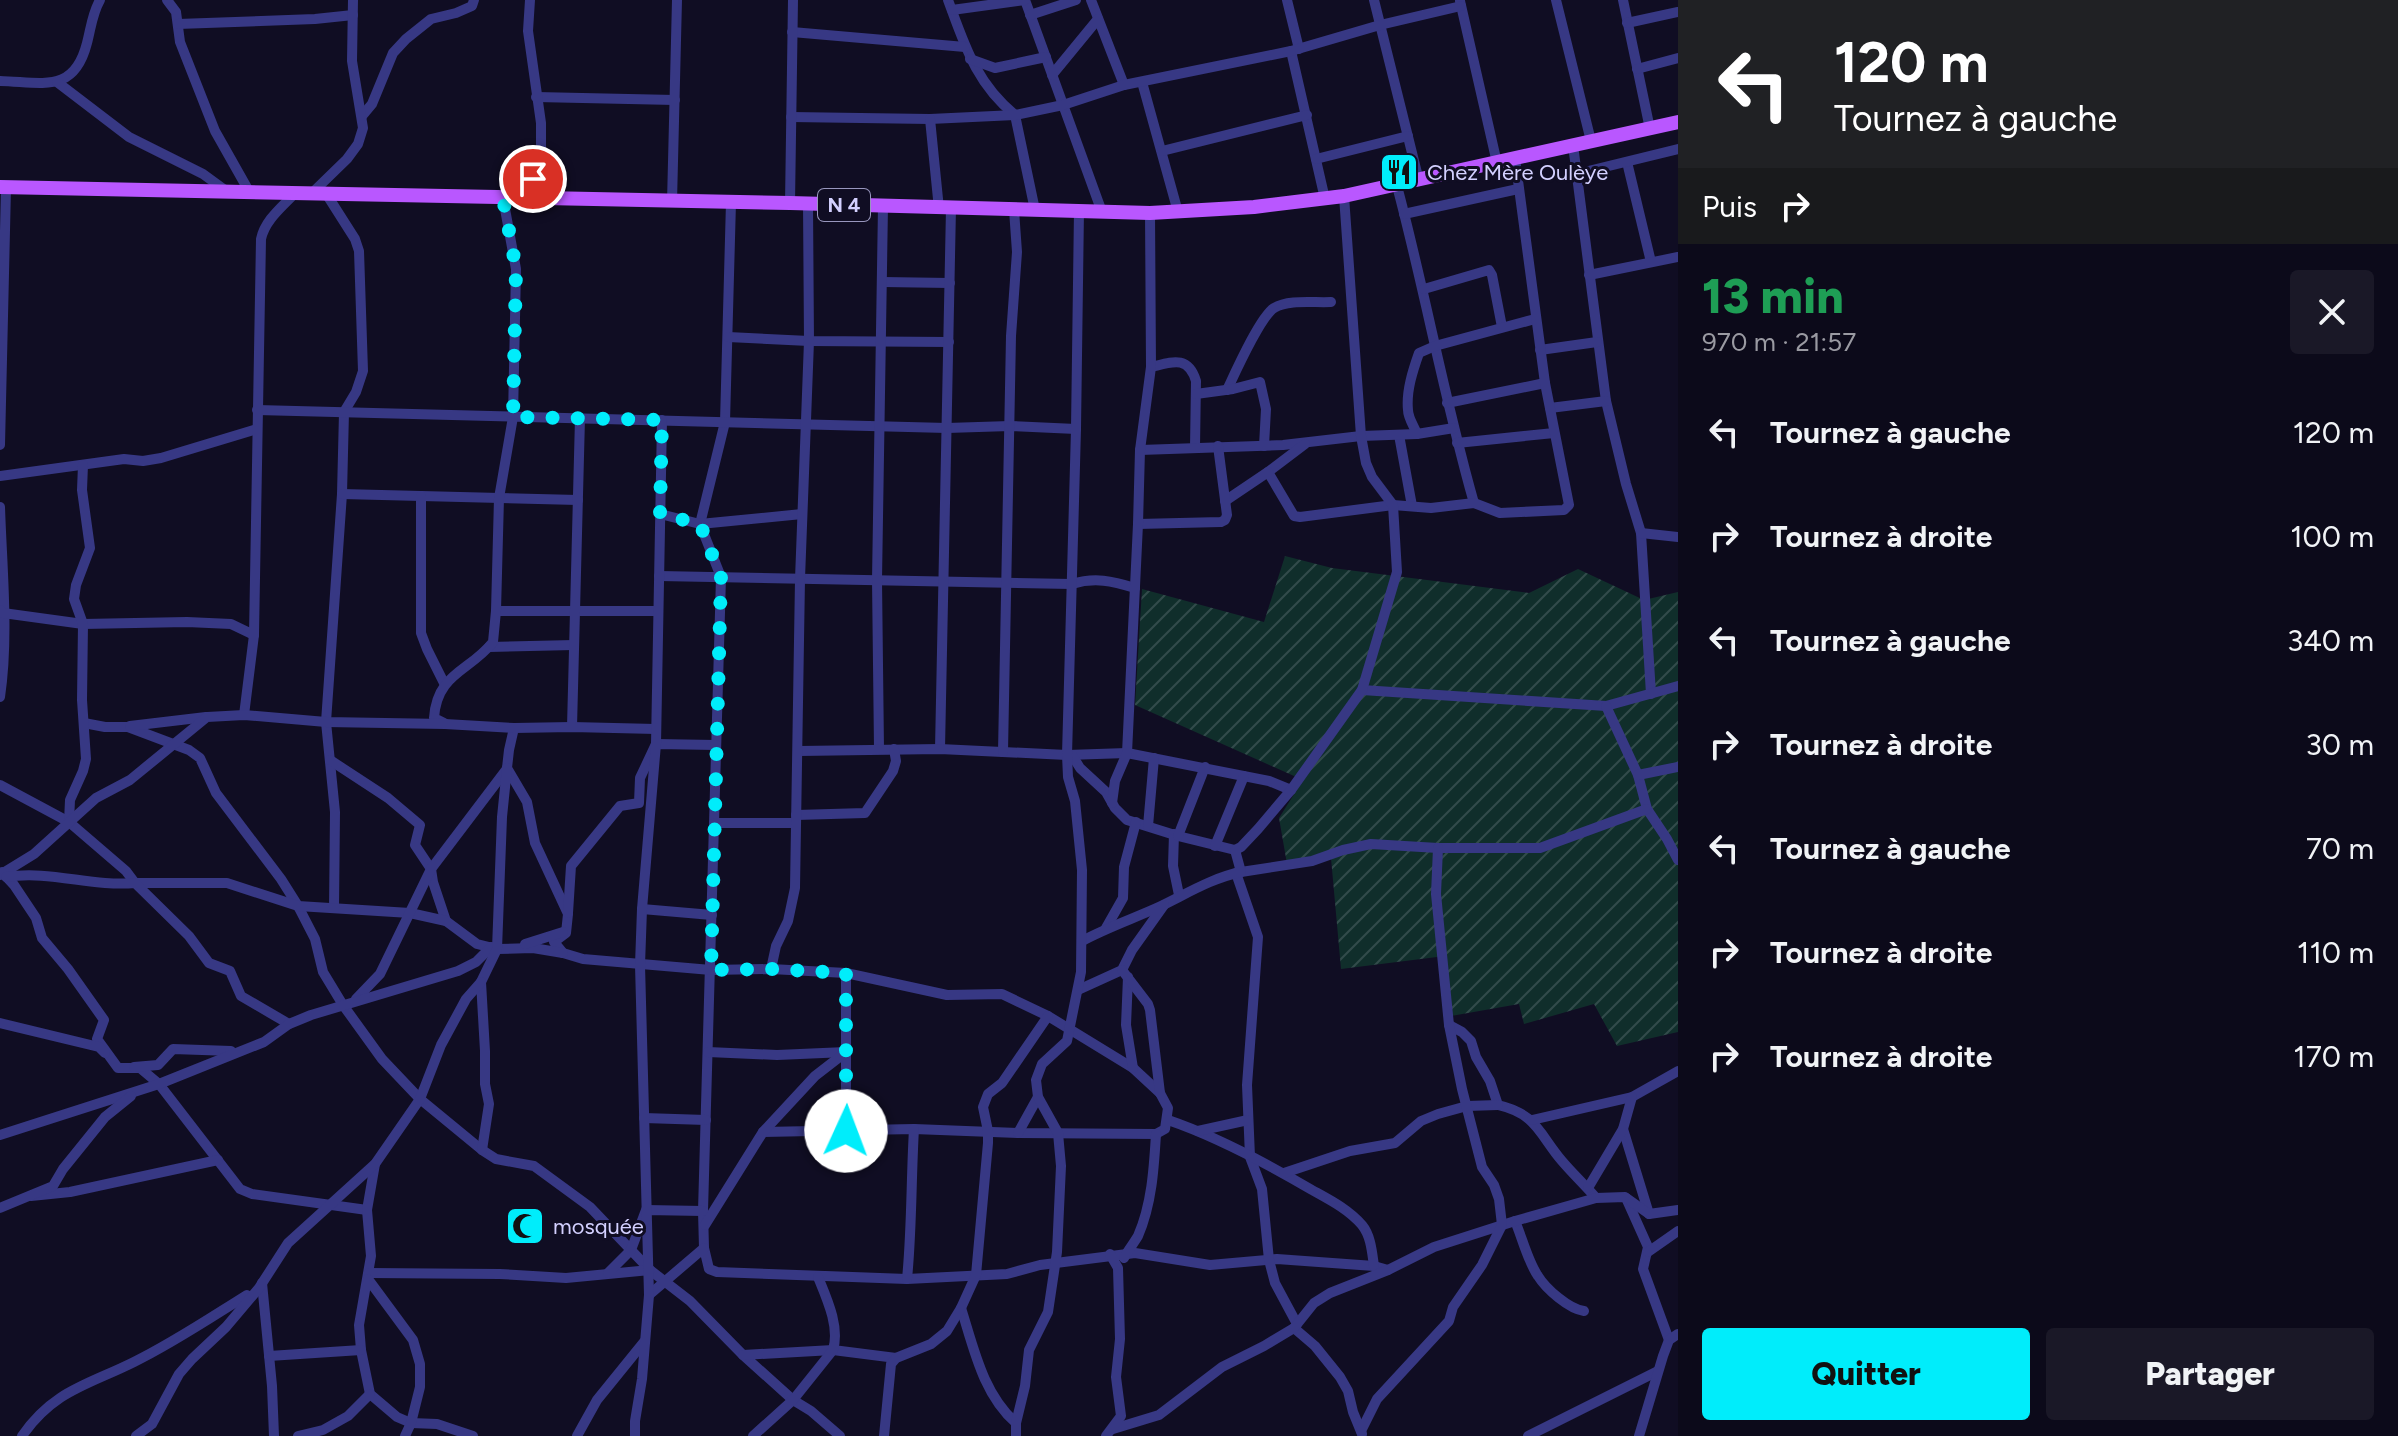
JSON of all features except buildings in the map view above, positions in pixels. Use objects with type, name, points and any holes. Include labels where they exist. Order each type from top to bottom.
[{"type":"main road","name":"N 4","points":[[3,188],[1178,212],[1344,196],[1678,122]]},
{"type":"street","points":[[0,81],[57,82],[71,75],[81,64],[93,12],[100,0]]},
{"type":"street","points":[[167,0],[176,12],[180,42],[215,131],[250,193]]},
{"type":"street","points":[[311,194],[347,159],[358,144],[363,128],[352,61],[353,0]]},
{"type":"street","points":[[362,116],[372,104],[393,53],[431,19],[472,6],[474,0]]},
{"type":"street","points":[[525,198],[541,159],[541,123],[528,31],[530,0]]},
{"type":"street","points":[[672,202],[677,0]]},
{"type":"street","points":[[790,203],[793,0]]},
{"type":"street","points":[[1035,210],[1015,115],[997,100],[980,79],[950,5],[1025,0],[1102,212]]},
{"type":"street","points":[[1030,15],[1076,0]]},
{"type":"street","points":[[1091,0],[1124,85]]},
{"type":"street","points":[[1287,0],[1325,199]]},
{"type":"street","points":[[1374,0],[1419,181]]},
{"type":"street","points":[[1556,0],[1591,141]]},
{"type":"street","points":[[1623,0],[1650,129]]},
{"type":"street","points":[[791,117],[930,119],[1015,115],[1063,105],[1124,85],[1295,50],[1461,3],[1497,163]]},
{"type":"street","points":[[1627,23],[1678,12]]},
{"type":"street","points":[[178,24],[353,15]]},
{"type":"street","points":[[1052,75],[1098,19]]},
{"type":"street","points":[[792,32],[965,47]]},
{"type":"street","points":[[970,59],[995,68],[1046,57]]},
{"type":"street","points":[[1637,69],[1678,58]]},
{"type":"street","points":[[57,82],[129,137],[203,174],[230,193]]},
{"type":"street","points":[[1142,82],[1178,212]]},
{"type":"street","points":[[536,97],[675,100]]},
{"type":"street","points":[[1162,151],[1307,115]]},
{"type":"street","points":[[930,119],[945,209],[950,283],[940,749]]},
{"type":"street","points":[[1316,159],[1408,136]]},
{"type":"street","points":[[1573,145],[1606,401],[1641,533],[1651,694]]},
{"type":"street","points":[[1576,174],[1678,149]]},
{"type":"street","points":[[1268,472],[1294,516],[1300,517],[1393,505],[1431,508],[1474,503],[1500,513],[1567,508],[1569,505],[1535,319],[1515,158]]},
{"type":"street","points":[[1627,162],[1651,262]]},
{"type":"street","points":[[1397,186],[1424,289],[1447,403],[1474,503]]},
{"type":"street","points":[[0,445],[3,188]]},
{"type":"street","points":[[1404,214],[1518,189]]},
{"type":"street","points":[[244,715],[254,635],[261,239],[268,222],[294,194]]},
{"type":"street","points":[[327,195],[355,239],[361,263],[363,371],[356,392],[344,412],[342,494],[326,722],[335,812],[334,908]]},
{"type":"street","points":[[1070,755],[1106,792],[1120,814],[1176,835],[1235,850],[1258,829],[1291,790],[1362,690],[1397,572],[1393,505],[1372,477],[1361,436],[1344,196]]},
{"type":"street","points":[[445,724],[434,718],[444,683],[493,642],[499,498],[513,417],[516,269],[503,198]]},
{"type":"street","points":[[731,202],[725,422],[700,524],[721,577],[703,1211],[704,1248],[709,1269],[717,1272],[907,1279],[1007,1274],[1057,1258],[1135,1253],[1210,1265],[1269,1260],[1374,1266],[1388,1270]]},
{"type":"street","points":[[771,969],[776,946],[788,921],[795,888],[800,579],[809,341],[808,204]]},
{"type":"street","points":[[879,749],[877,580],[883,206]]},
{"type":"street","points":[[1003,752],[1011,336],[1017,252],[1014,210]]},
{"type":"street","points":[[1016,1436],[1029,1350],[1048,1312],[1057,1258],[1061,1166],[1058,1133],[1038,1097],[1036,1080],[1042,1064],[1063,1047],[1070,1029],[1081,972],[1082,870],[1075,801],[1068,777],[1079,210]]},
{"type":"street","points":[[1112,803],[1118,769],[1127,753],[1140,450],[1151,367],[1150,213]]},
{"type":"street","points":[[1589,275],[1678,257]]},
{"type":"street","points":[[1424,289],[1489,270],[1502,327]]},
{"type":"street","points":[[883,282],[950,283]]},
{"type":"street","points":[[1227,390],[1272,309],[1285,304],[1331,302]]},
{"type":"street","points":[[1417,434],[1408,411],[1412,375],[1419,353],[1535,319]]},
{"type":"street","points":[[728,337],[949,342]]},
{"type":"street","points":[[1540,350],[1597,342]]},
{"type":"street","points":[[1151,367],[1173,362],[1188,366],[1193,372],[1196,381],[1195,447]]},
{"type":"street","points":[[1196,394],[1260,382],[1266,409],[1264,446]]},
{"type":"street","points":[[1447,403],[1545,383]]},
{"type":"street","points":[[1550,408],[1606,401]]},
{"type":"street","points":[[257,410],[1076,429]]},
{"type":"street","points":[[572,727],[580,418]]},
{"type":"street","points":[[635,1436],[650,1270],[640,965],[656,744],[662,420]]},
{"type":"street","points":[[1140,450],[1264,446],[1417,434],[1454,428]]},
{"type":"street","points":[[0,476],[124,459],[143,461],[161,458],[257,429]]},
{"type":"street","points":[[1457,443],[1554,433]]},
{"type":"street","points":[[1399,435],[1412,506]]},
{"type":"street","points":[[1225,501],[1308,442]]},
{"type":"street","points":[[1138,524],[1225,520],[1227,515],[1218,446]]},
{"type":"street","points":[[69,822],[70,800],[86,759],[82,700],[83,624],[74,599],[90,548],[82,490],[83,465]]},
{"type":"street","points":[[342,494],[578,500]]},
{"type":"street","points":[[421,496],[421,633],[444,683]]},
{"type":"street","points":[[0,507],[3,680],[0,697]]},
{"type":"street","points":[[660,514],[700,524],[802,514]]},
{"type":"street","points":[[1641,533],[1678,537]]},
{"type":"street","points":[[659,576],[1072,584],[1089,579],[1135,588]]},
{"type":"street","points":[[496,611],[658,611]]},
{"type":"street","points":[[2,612],[83,624],[231,624],[254,635]]},
{"type":"street","points":[[489,647],[574,645]]},
{"type":"street","points":[[1362,690],[1606,706],[1678,686]]},
{"type":"street","points":[[1606,706],[1638,775],[1647,809],[1678,860]]},
{"type":"street","points":[[84,723],[128,727],[244,715],[326,722],[656,729]]},
{"type":"street","points":[[3,874],[34,854],[96,798],[130,780],[207,717]]},
{"type":"street","points":[[128,727],[189,750],[200,758],[216,793],[298,906],[315,939],[323,972],[349,1003],[382,1059],[420,1099],[496,1159],[534,1166],[590,1207],[650,1270],[690,1301],[793,1400],[840,1436]]},
{"type":"street","points":[[136,1436],[152,1424],[179,1374],[226,1327],[288,1243],[375,1164],[420,1099],[441,1045],[466,999],[481,982],[494,948],[502,817],[514,728]]},
{"type":"street","points":[[656,744],[716,745]]},
{"type":"street","points":[[563,953],[554,942],[566,933],[571,866],[620,806],[639,803],[640,778],[656,744]]},
{"type":"street","points":[[714,823],[865,813],[893,771],[896,761],[894,749]]},
{"type":"street","points":[[799,751],[940,749],[1070,755],[1127,753],[1269,781],[1291,790]]},
{"type":"street","points":[[1148,826],[1154,758]]},
{"type":"street","points":[[330,760],[388,798],[420,825],[415,845],[431,869],[446,921]]},
{"type":"street","points":[[1179,895],[1173,866],[1176,835],[1205,767]]},
{"type":"street","points":[[1638,775],[1678,767]]},
{"type":"street","points":[[349,1003],[380,974],[431,869],[507,768]]},
{"type":"street","points":[[507,768],[527,802],[535,843],[568,914],[564,932],[514,948]]},
{"type":"street","points":[[1215,846],[1244,776]]},
{"type":"street","points":[[0,785],[69,822],[126,871],[189,936],[209,963],[230,971],[241,996],[289,1024]]},
{"type":"street","points":[[1082,941],[1164,905],[1179,895],[1239,872],[1312,861],[1371,844],[1438,848],[1548,847],[1647,809]]},
{"type":"street","points":[[1106,928],[1123,898],[1124,867],[1136,822]]},
{"type":"street","points":[[1362,1433],[1377,1399],[1449,1321],[1453,1307],[1482,1265],[1502,1225],[1499,1199],[1482,1167],[1449,1025],[1436,894],[1438,848]]},
{"type":"street","points":[[1235,850],[1258,937],[1247,1085],[1248,1120],[1250,1157],[1262,1189],[1269,1260],[1279,1294],[1296,1326],[1340,1377],[1348,1391],[1362,1433]]},
{"type":"street","points":[[3,874],[64,877],[100,884],[227,883],[298,906],[410,913],[446,921],[477,944],[494,948],[533,948],[583,959],[640,965],[846,973],[947,995],[1002,994],[1048,1016],[1133,1068],[1160,1093],[1168,1108],[1165,1129],[1156,1134],[1014,1132],[988,1137],[914,1129],[763,1132]]},
{"type":"street","points":[[3,874],[36,918],[42,938],[104,1020],[97,1039],[118,1068]]},
{"type":"street","points":[[1133,1068],[1126,1025],[1125,974],[1132,950],[1164,905]]},
{"type":"street","points":[[642,909],[712,915]]},
{"type":"street","points":[[0,1135],[159,1084],[264,1042],[289,1024],[458,971],[494,948]]},
{"type":"street","points":[[846,973],[846,1131]]},
{"type":"street","points":[[1078,990],[1125,974]]},
{"type":"street","points":[[1125,974],[1150,1010],[1160,1093]]},
{"type":"street","points":[[481,982],[485,1084],[489,1104],[482,1150]]},
{"type":"street","points":[[743,1355],[833,1350],[896,1358],[931,1344],[947,1331],[976,1275],[988,1137],[983,1107],[988,1094],[1002,1083],[1048,1016]]},
{"type":"street","points":[[0,1023],[99,1047],[118,1068],[140,1068],[159,1084],[240,1189],[252,1194],[367,1210]]},
{"type":"street","points":[[1449,1025],[1471,1041],[1498,1105]]},
{"type":"street","points":[[118,1068],[158,1065],[173,1049],[239,1050]]},
{"type":"street","points":[[708,1052],[777,1055],[846,1052]]},
{"type":"street","points":[[704,1226],[763,1132],[815,1076],[846,1052]]},
{"type":"street","points":[[1532,1120],[1632,1097],[1678,1071]]},
{"type":"street","points":[[0,1208],[53,1186],[105,1117],[140,1090]]},
{"type":"street","points":[[1014,1132],[1038,1097]]},
{"type":"street","points":[[1588,1188],[1623,1129],[1632,1097]]},
{"type":"street","points":[[1284,1173],[1350,1151],[1395,1143],[1421,1121],[1467,1106],[1498,1105],[1516,1109],[1532,1120],[1561,1160],[1596,1198]]},
{"type":"street","points":[[644,1118],[706,1120]]},
{"type":"street","points":[[1168,1120],[1198,1131],[1284,1173],[1342,1207],[1364,1228],[1374,1266]]},
{"type":"street","points":[[1198,1131],[1248,1120]]},
{"type":"street","points":[[907,1279],[912,1225],[910,1181],[914,1129]]},
{"type":"street","points":[[1623,1129],[1649,1214]]},
{"type":"street","points":[[1118,1268],[1137,1236],[1146,1205],[1153,1173],[1156,1134]]},
{"type":"street","points":[[31,1196],[70,1192],[218,1160]]},
{"type":"street","points":[[375,1164],[367,1210],[371,1256],[359,1325],[370,1394],[397,1417],[411,1423],[437,1424],[473,1436]]},
{"type":"street","points":[[1625,1197],[1646,1242],[1648,1252],[1643,1269],[1674,1337],[1658,1371],[1639,1436]]},
{"type":"street","points":[[1110,1433],[1159,1415],[1222,1367],[1296,1326],[1314,1303],[1330,1293],[1388,1270],[1434,1247],[1596,1198],[1625,1197],[1649,1214],[1678,1210]]},
{"type":"street","points":[[646,1210],[703,1211]]},
{"type":"street","points":[[608,1273],[631,1250],[646,1210]]},
{"type":"street","points":[[1515,1221],[1537,1276],[1566,1304],[1584,1311]]},
{"type":"street","points":[[1648,1252],[1678,1231]]},
{"type":"street","points":[[649,1295],[704,1248]]},
{"type":"street","points":[[1110,1254],[1118,1268],[1120,1339],[1116,1377],[1121,1416],[1110,1433]]},
{"type":"street","points":[[688,1262],[706,1264]]},
{"type":"street","points":[[368,1276],[500,1274],[566,1278],[650,1270]]},
{"type":"street","points":[[368,1276],[413,1340],[420,1364],[420,1387],[405,1436]]},
{"type":"street","points":[[753,1436],[793,1400],[833,1350],[836,1342],[830,1309],[818,1277]]},
{"type":"street","points":[[260,1284],[272,1386],[274,1436]]},
{"type":"street","points":[[22,1436],[52,1401],[135,1362],[260,1284]]},
{"type":"street","points":[[961,1308],[981,1370],[995,1400],[1016,1423]]},
{"type":"street","points":[[577,1436],[597,1400],[644,1342]]},
{"type":"street","points":[[269,1356],[361,1350]]},
{"type":"street","points":[[884,1436],[889,1368],[896,1358]]},
{"type":"street","points":[[1528,1436],[1658,1371]]},
{"type":"street","points":[[298,1436],[323,1430],[348,1416],[370,1394]]},
{"type":"green space","points":[[1285,556],[1332,568],[1529,593],[1578,569],[1644,600],[1678,592],[1678,1032],[1617,1046],[1594,1004],[1524,1024],[1519,1004],[1451,1016],[1445,956],[1341,969],[1331,858],[1287,864],[1279,818],[1303,780],[1135,705],[1142,589],[1264,622]]},
{"type":"place","name":"Chez Mère Oulèye","points":[[1399,172]]},
{"type":"place","name":"mosquée","points":[[525,1226]]},
{"type":"route","points":[[533,179],[525,198],[503,198],[516,269],[513,417],[662,420],[660,514],[700,524],[721,577],[711,970],[846,973],[846,1131]]}]
